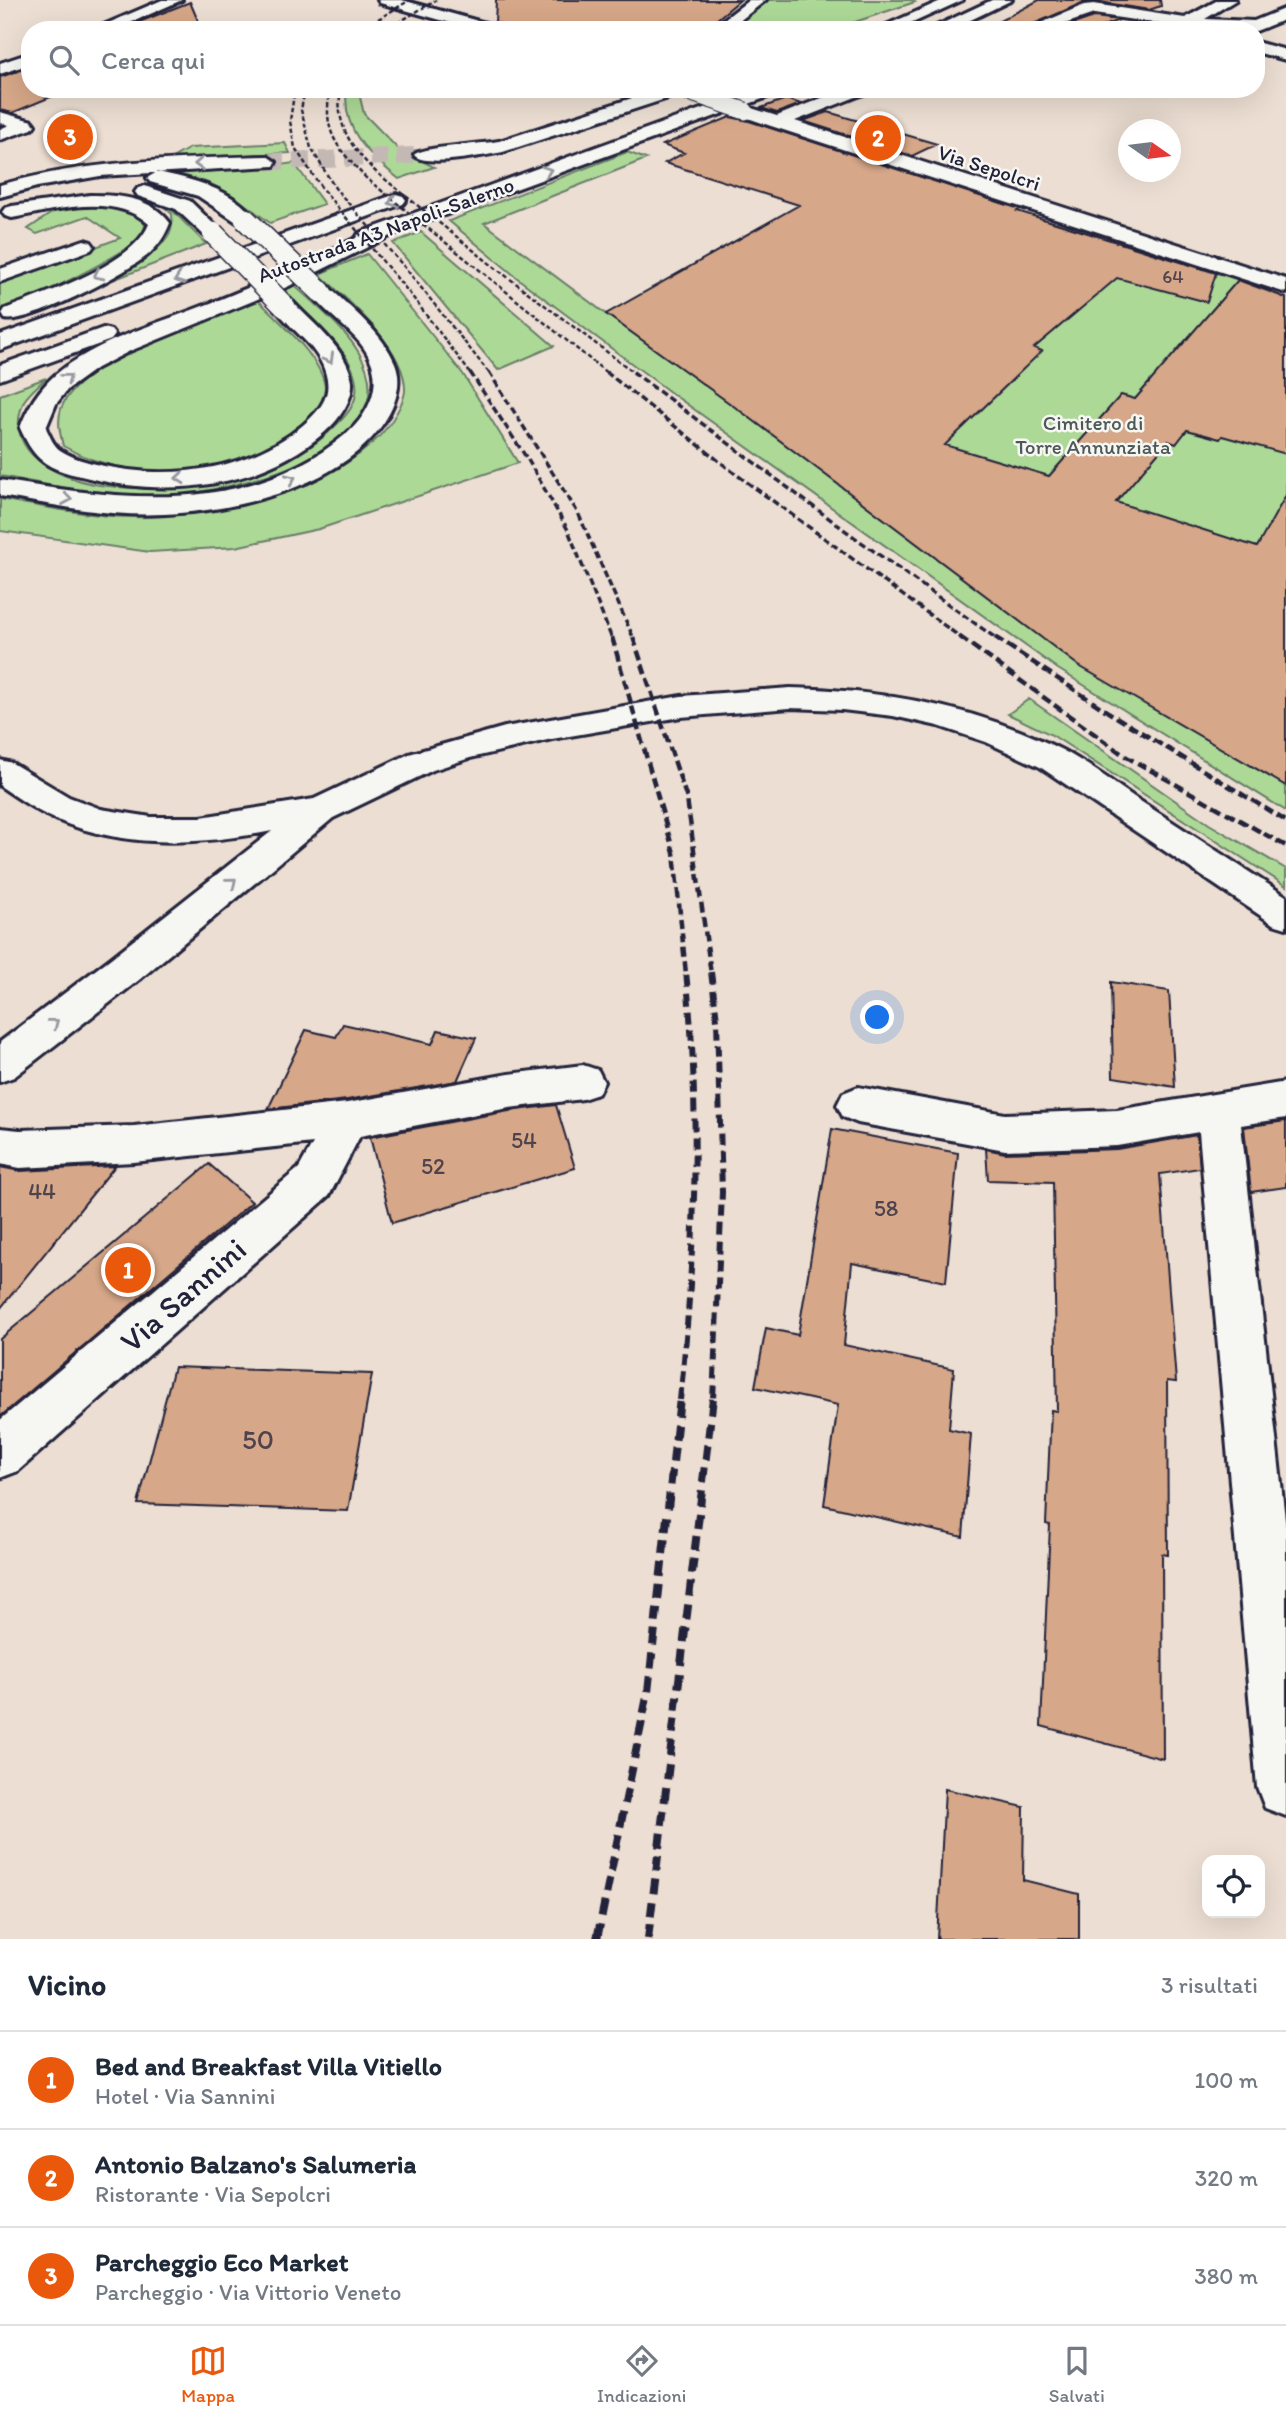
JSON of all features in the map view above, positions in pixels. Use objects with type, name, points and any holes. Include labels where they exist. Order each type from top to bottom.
[{"type":"main road","points":[[122,21],[175,0]]},
{"type":"main road","points":[[385,0],[480,21]]},
{"type":"main road","points":[[730,21],[759,0]]},
{"type":"main road","points":[[905,21],[956,0]]},
{"type":"main road","points":[[957,21],[1005,0]]},
{"type":"main road","points":[[1193,21],[1229,0]]},
{"type":"main road","points":[[1056,21],[1082,11],[1145,21]]},
{"type":"main road","points":[[1265,22],[1286,13]]},
{"type":"main road","points":[[1265,31],[1286,22]]},
{"type":"main road","points":[[1265,49],[1286,55]]},
{"type":"main road","points":[[0,69],[21,61]]},
{"type":"main road","points":[[423,155],[473,152],[503,146],[651,98]]},
{"type":"main road","name":"Autostrada A3 Napoli-Salerno","points":[[471,173],[686,98]]},
{"type":"main road","name":"Via Sepolcri","points":[[706,98],[1286,286]]},
{"type":"main road","name":"Autostrada A3 Napoli-Salerno","points":[[0,373],[748,98]]},
{"type":"main road","points":[[777,122],[837,98]]},
{"type":"main road","points":[[0,118],[26,125],[0,135]]},
{"type":"main road","points":[[0,191],[47,176],[96,168],[267,162]]},
{"type":"main road","points":[[0,488],[133,506],[177,505],[239,495],[282,483],[321,465],[351,445],[371,424],[384,400],[386,377],[384,364],[377,351],[321,292],[245,219],[217,195],[199,187],[154,177],[69,181],[4,209]]},
{"type":"main road","points":[[4,209],[80,192],[137,190],[170,199],[183,205],[213,233],[285,307],[324,349],[338,374],[340,391],[331,411],[298,442],[266,459],[236,470],[165,480],[99,474],[66,464],[51,456],[42,446],[33,428],[39,408],[53,390],[83,367],[128,344],[295,277],[391,228]]},
{"type":"main road","name":"Autostrada A3 Napoli-Salerno","points":[[0,343],[419,192]]},
{"type":"main road","points":[[0,320],[125,262],[160,232],[160,223],[149,211],[116,203],[79,202],[4,209]]},
{"type":"main road","points":[[0,276],[84,246]]},
{"type":"main road","points":[[0,771],[74,814],[136,830],[220,830],[324,808],[433,757],[559,726],[697,704],[805,696],[866,701],[920,709],[963,721],[1031,748],[1052,759],[1286,914]]},
{"type":"main road","points":[[0,1065],[125,969],[324,808]]},
{"type":"main road","points":[[0,1146],[20,1149],[134,1144],[346,1121],[509,1091],[583,1082]]},
{"type":"main road","points":[[858,1105],[1005,1132],[1117,1128],[1286,1100]]},
{"type":"main road","points":[[1218,1111],[1286,1787]]},
{"type":"main road","name":"Via Sannini","points":[[0,1453],[314,1182],[346,1121]]},
{"type":"green space","points":[[768,0],[915,2],[858,21],[740,21]]},
{"type":"green space","points":[[346,98],[360,98],[364,114],[401,152],[418,150],[418,159],[434,167],[399,179],[377,161],[360,140],[348,117]]},
{"type":"green space","points":[[285,143],[290,153],[172,158],[190,148]]},
{"type":"green space","name":"Cimitero di Torre Annunziata","points":[[627,152],[646,159],[484,223],[606,314],[877,162],[1021,208],[1018,212],[1187,262],[1286,298],[1286,811],[1058,669],[674,395],[521,281],[449,221]]},
{"type":"green space","points":[[294,163],[324,204],[270,223],[215,186],[187,176],[150,170],[266,167]]},
{"type":"green space","points":[[92,203],[122,208],[135,214],[145,225],[139,239],[70,280],[10,308],[0,310],[0,280],[18,276],[120,238],[87,216],[37,234],[28,229],[56,210]]},
{"type":"green space","points":[[161,204],[174,212],[206,244],[53,303],[126,268],[163,243],[170,233],[172,214]]},
{"type":"green space","points":[[421,232],[554,346],[498,370],[393,243]]},
{"type":"green space","points":[[367,254],[463,374],[518,463],[319,529],[235,547],[150,552],[0,531],[0,499],[127,517],[198,513],[228,508],[289,491],[345,464],[369,446],[389,425],[401,404],[405,391],[403,375],[396,359],[373,326],[319,274]]},
{"type":"green space","points":[[293,284],[353,343],[359,353],[369,387],[361,416],[338,441],[306,460],[267,475],[192,493],[163,496],[122,495],[81,491],[0,476],[0,395],[46,378],[24,401],[19,420],[21,437],[29,451],[41,463],[74,479],[133,488],[197,486],[259,472],[306,449],[348,413],[355,399],[355,379],[350,364],[330,336],[282,288]]},
{"type":"green space","points":[[258,300],[308,352],[322,377],[325,388],[320,405],[299,427],[274,444],[245,457],[184,471],[121,467],[91,459],[63,446],[59,423],[61,409],[72,391],[92,374],[148,342]]},
{"type":"green space","points":[[1029,699],[1209,824],[1286,869],[1286,886],[1052,735],[1008,714]]},
{"type":"building","points":[[496,0],[740,0],[715,21],[495,21]]},
{"type":"building","points":[[1039,0],[1160,0],[1161,6],[1149,10],[1094,1],[1084,2],[1042,21],[1000,21]]},
{"type":"building","points":[[190,2],[198,21],[142,21]]},
{"type":"building","points":[[1094,17],[1119,20],[1116,21],[1082,21]]},
{"type":"building","points":[[21,70],[21,98],[48,98],[12,113],[0,110],[0,77]]},
{"type":"building","points":[[786,99],[801,104],[777,113],[761,108]]},
{"type":"building","points":[[828,112],[937,144],[912,156],[803,121]]},
{"type":"building","name":"Cimitero di Torre Annunziata","points":[[730,117],[1216,273],[1207,302],[1117,278],[1034,348],[1042,351],[945,445],[1049,476],[1121,395],[1135,399],[1238,280],[1286,298],[1286,454],[1222,436],[1220,439],[1187,430],[1176,444],[1168,441],[1116,502],[1257,547],[1286,495],[1286,786],[1079,666],[750,418],[606,314],[799,205],[665,163],[684,153],[663,145]]},
{"type":"building","points":[[1111,982],[1169,991],[1175,1087],[1113,1077]]},
{"type":"building","points":[[343,1024],[432,1044],[438,1030],[476,1038],[457,1081],[347,1100],[268,1109],[306,1030],[336,1037]]},
{"type":"building","points":[[556,1105],[575,1168],[392,1223],[370,1137]]},
{"type":"building","points":[[1286,1121],[1286,1187],[1251,1192],[1244,1127]]},
{"type":"building","points":[[832,1129],[958,1153],[946,1282],[852,1263],[844,1345],[954,1369],[949,1429],[971,1434],[963,1537],[824,1505],[838,1405],[755,1387],[766,1328],[798,1335]]},
{"type":"building","points":[[1197,1135],[1200,1168],[1160,1174],[1176,1382],[1167,1381],[1168,1555],[1162,1554],[1163,1759],[1041,1726],[1050,1525],[1046,1524],[1051,1410],[1057,1411],[1053,1182],[988,1180],[986,1149],[1005,1153],[1117,1149]]},
{"type":"building","points":[[209,1164],[252,1202],[0,1417],[0,1339]]},
{"type":"building","points":[[115,1166],[0,1309],[0,1167],[20,1171]]},
{"type":"building","points":[[174,1367],[372,1374],[348,1511],[138,1504]]},
{"type":"building","points":[[945,1789],[1024,1807],[1023,1880],[1079,1894],[1079,1939],[937,1939]]},
{"type":"tunnel","points":[[267,162],[423,155]]},
{"type":"railway","points":[[375,21],[410,0]]},
{"type":"railway","points":[[401,21],[436,0]]},
{"type":"railway","points":[[293,98],[290,121],[295,148],[323,190],[411,295],[471,374]]},
{"type":"railway","points":[[303,98],[301,110],[311,148],[335,188],[407,270],[490,374]]},
{"type":"railway","points":[[329,98],[328,118],[334,139],[366,178],[608,374]]},
{"type":"railway","points":[[340,98],[340,114],[347,135],[359,154],[376,172],[493,266],[636,374]]},
{"type":"railway","points":[[470,372],[528,460],[568,530],[612,639]]},
{"type":"railway","points":[[489,372],[578,513],[634,639]]},
{"type":"railway","points":[[606,372],[733,472],[963,639]]},
{"type":"railway","points":[[633,372],[850,534],[997,639]]},
{"type":"railway","points":[[612,637],[674,853],[686,974]]},
{"type":"railway","points":[[633,637],[687,799],[711,974]]},
{"type":"railway","points":[[960,637],[1125,756],[1286,846]]},
{"type":"railway","points":[[995,637],[1108,712],[1286,821]]},
{"type":"railway","points":[[680,1400],[689,1294],[695,1133],[686,972]]},
{"type":"railway","points":[[711,972],[717,1020],[722,1192],[713,1400]]},
{"type":"railway","points":[[597,1939],[648,1692],[680,1398]]},
{"type":"railway","points":[[648,1939],[713,1398]]},
{"type":"place","name":"Parcheggio Eco Market","points":[[70,137]]},
{"type":"place","name":"Antonio Balzano's Salumeria","points":[[878,138]]},
{"type":"place","name":"Bed and Breakfast Villa Vitiello","points":[[128,1270]]}]
